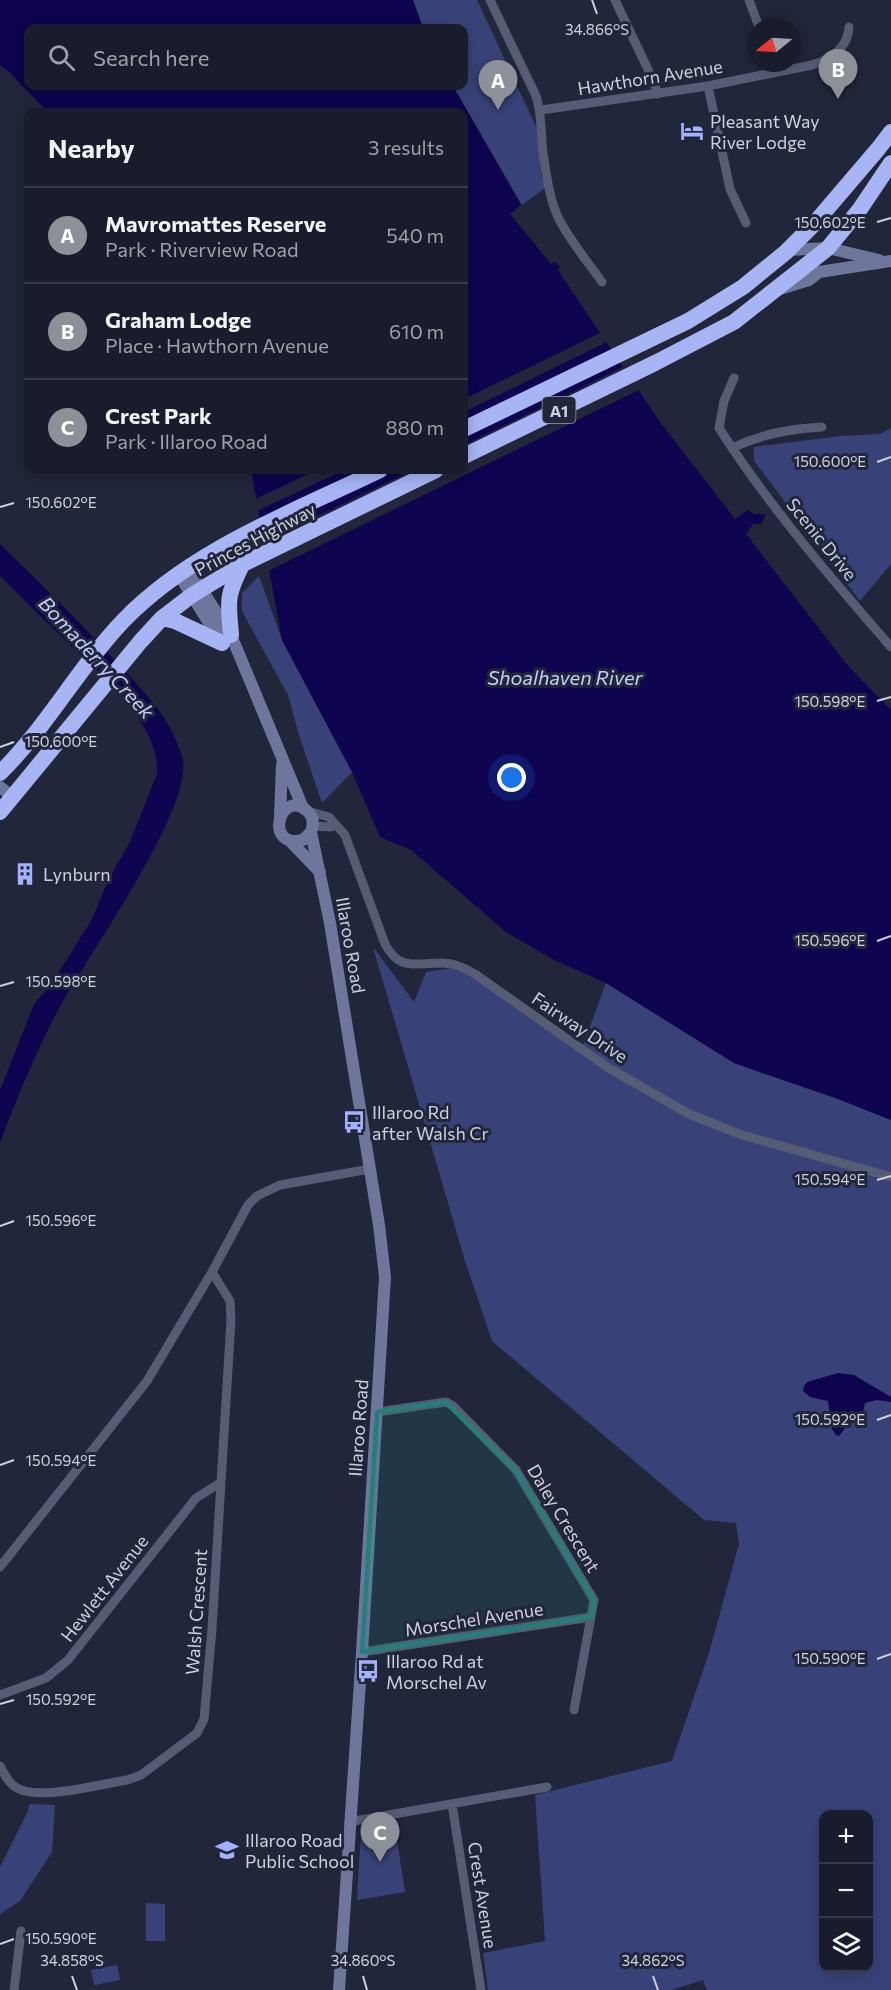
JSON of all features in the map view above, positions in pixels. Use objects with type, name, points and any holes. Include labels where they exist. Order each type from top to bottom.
[{"type":"highway","name":"A1","points":[[468,427],[688,321],[722,301],[789,250],[821,216],[891,132]]},
{"type":"highway","name":"A1","points":[[468,454],[656,363],[734,322],[828,248],[860,209],[891,163]]},
{"type":"highway","name":"Princes Highway","points":[[0,772],[18,755],[108,638],[158,588],[183,570],[244,536],[372,474]]},
{"type":"highway","name":"Princes Highway","points":[[4,800],[162,618],[197,592],[248,561],[428,474]]},
{"type":"highway","points":[[162,618],[226,639],[230,589],[248,561]]},
{"type":"highway","points":[[0,760],[18,755]]},
{"type":"main road","points":[[789,250],[828,248],[889,261]]},
{"type":"main road","points":[[776,290],[809,280],[819,272],[889,261]]},
{"type":"main road","name":"Illaroo Road","points":[[183,570],[242,665],[260,702],[282,761],[305,809],[313,820],[312,829],[384,1259],[385,1276],[362,1652],[339,1990]]},
{"type":"main road","name":"Illaroo Road","points":[[282,761],[279,828],[281,834],[291,841],[321,872]]},
{"type":"main road","points":[[280,817],[283,812],[292,807],[305,809]]},
{"type":"main road","points":[[291,841],[303,840],[312,829]]},
{"type":"street","points":[[490,0],[541,110],[543,156],[555,210],[564,227],[603,282]]},
{"type":"street","points":[[615,0],[658,94]]},
{"type":"street","points":[[749,0],[756,18]]},
{"type":"street","name":"Hawthorn Avenue","points":[[801,64],[824,61],[835,55],[845,44],[849,36],[849,27]]},
{"type":"street","name":"Hawthorn Avenue","points":[[541,110],[708,86],[755,72]]},
{"type":"street","points":[[708,86],[730,189],[746,223]]},
{"type":"street","name":"Scenic Drive","points":[[734,378],[724,401],[719,429],[741,464],[819,563],[887,636],[891,647]]},
{"type":"street","points":[[732,448],[753,438],[791,429],[822,427]]},
{"type":"street","points":[[305,809],[329,817],[334,823],[331,827],[312,829]]},
{"type":"street","name":"Fairway Drive","points":[[334,823],[345,835],[353,854],[385,945],[399,962],[415,965],[443,963],[461,966],[607,1067],[689,1114],[742,1135],[891,1177]]},
{"type":"street","points":[[0,1567],[147,1381],[212,1272],[248,1205],[257,1196],[280,1185],[370,1169]]},
{"type":"street","name":"Walsh Crescent","points":[[0,1766],[4,1775],[16,1788],[33,1794],[127,1780],[141,1775],[197,1733],[204,1719],[212,1629],[231,1320],[230,1301],[212,1272]]},
{"type":"street","name":"Daley Crescent","points":[[376,1412],[446,1402],[453,1406],[516,1470],[594,1600],[574,1710]]},
{"type":"street","name":"Hewlett Avenue","points":[[0,1695],[46,1678],[68,1660],[196,1498],[220,1483]]},
{"type":"street","name":"Morschel Avenue","points":[[362,1652],[591,1617]]},
{"type":"street","points":[[350,1822],[547,1787]]},
{"type":"street","name":"Crest Avenue","points":[[452,1804],[481,1990]]},
{"type":"street","points":[[14,1990],[21,1931]]},
{"type":"highlighted area","points":[[446,1402],[516,1470],[594,1600],[591,1617],[362,1652],[377,1412]]},
{"type":"shaded area","points":[[413,0],[477,0],[538,131],[541,174],[545,188],[522,205],[468,112],[468,108],[466,108],[455,90],[468,90],[468,24],[422,24]]},
{"type":"shaded area","points":[[891,428],[891,564],[860,601],[754,461],[754,447],[840,436],[880,434]]},
{"type":"shaded area","points":[[259,576],[282,640],[352,772],[322,803],[288,695],[242,611],[242,593]]},
{"type":"shaded area","points":[[373,947],[414,1002],[426,972],[452,968],[473,977],[580,1053],[606,983],[734,1063],[891,1120],[891,1990],[707,1990],[703,1980],[671,1990],[488,1990],[483,1953],[545,1941],[535,1795],[672,1761],[709,1653],[739,1544],[736,1523],[704,1520],[492,1341],[465,1261]]},
{"type":"shaded area","points":[[29,1804],[55,1805],[52,1852],[20,1901],[0,1914],[0,1867],[28,1811]]},
{"type":"shaded area","points":[[395,1827],[405,1892],[357,1900],[361,1832]]},
{"type":"shaded area","points":[[146,1903],[165,1904],[165,1941],[146,1941]]},
{"type":"shaded area","points":[[117,1965],[120,1980],[94,1985],[91,1970]]},
{"type":"water","name":"Shoalhaven River","points":[[0,0],[413,0],[422,24],[24,24],[24,87],[0,65]]},
{"type":"water","name":"Shoalhaven River","points":[[27,90],[455,90],[466,108],[44,108]]},
{"type":"water","name":"Shoalhaven River","points":[[468,112],[521,205],[510,214],[551,264],[555,262],[559,266],[559,272],[660,422],[735,519],[748,510],[754,514],[766,514],[761,524],[753,524],[746,534],[848,666],[891,710],[891,1120],[734,1063],[606,983],[554,960],[506,932],[411,850],[380,837],[352,772],[282,640],[252,474],[468,474]]},
{"type":"water","name":"Bomaderry Creek","points":[[0,544],[149,698],[171,729],[177,742],[182,756],[182,779],[172,810],[155,846],[56,1014],[26,1077],[0,1143],[0,1090],[34,1004],[50,986],[91,921],[109,879],[130,842],[157,774],[156,755],[149,736],[125,700],[0,576]]},
{"type":"water","points":[[838,1373],[854,1375],[891,1397],[891,1402],[877,1400],[865,1403],[862,1418],[848,1424],[839,1436],[832,1429],[828,1401],[810,1397],[803,1391],[807,1382]]},
{"type":"pier","points":[[602,332],[609,341],[468,410],[468,397]]},
{"type":"pier","points":[[625,366],[641,389],[468,473],[468,443]]},
{"type":"pier","points":[[308,474],[336,474],[255,512],[253,500]]},
{"type":"pier","points":[[405,474],[467,474],[266,572],[261,543]]},
{"type":"place","name":"Graham Lodge","points":[[838,99]]},
{"type":"place","name":"Mavromattes Reserve","points":[[498,110]]},
{"type":"place","name":"Pleasant Way River Lodge","points":[[692,131]]},
{"type":"place","name":"Lynburn","points":[[25,874]]},
{"type":"place","name":"Illaroo Rd after Walsh Cr","points":[[354,1122]]},
{"type":"place","name":"Illaroo Rd at Morschel Av","points":[[368,1671]]},
{"type":"place","name":"Illaroo Road Public School","points":[[227,1850]]},
{"type":"place","name":"Crest Park","points":[[380,1862]]}]
